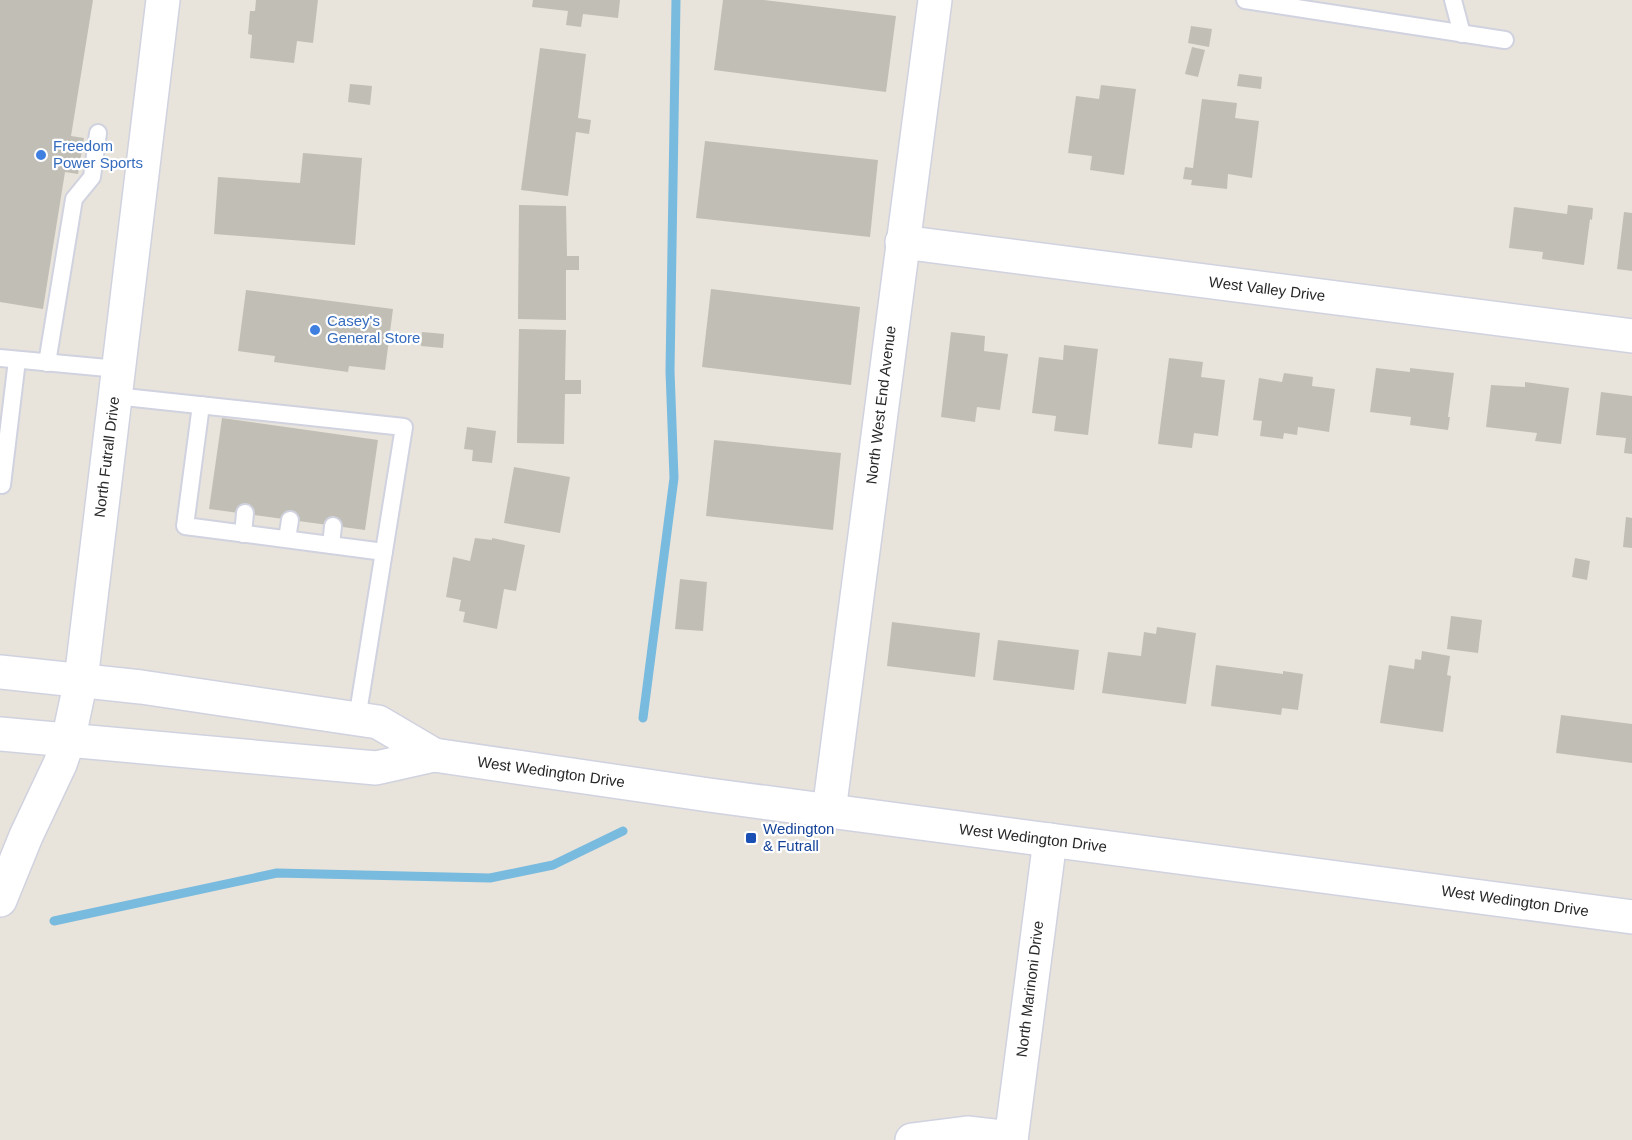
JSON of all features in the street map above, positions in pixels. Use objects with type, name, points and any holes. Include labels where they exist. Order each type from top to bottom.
[{"type":"street","name":"North Futrall Drive","points":[[0,900],[26,836],[60,764],[68,741],[81,680],[163,0]]},
{"type":"street","name":"North West End Avenue","points":[[829,811],[935,0]]},
{"type":"street","name":"West Valley Drive","points":[[902,242],[1632,336]]},
{"type":"street","name":"West Wedington Drive","points":[[0,672],[141,687],[378,722],[434,755]]},
{"type":"street","name":"West Wedington Drive","points":[[0,734],[376,768],[434,755],[829,811],[1632,917]]},
{"type":"street","name":"North Marinoni Drive","points":[[1011,1139],[1050,840]]},
{"type":"street","points":[[912,1140],[967,1133],[1011,1139]]},
{"type":"lane","points":[[1245,0],[1505,40]]},
{"type":"lane","points":[[1453,0],[1461,34]]},
{"type":"lane","points":[[47,363],[74,199],[92,177],[98,133]]},
{"type":"lane","points":[[0,358],[47,363],[201,405],[257,417],[345,428],[404,427],[357,719]]},
{"type":"lane","points":[[0,484],[2,485],[17,360]]},
{"type":"lane","points":[[201,405],[185,526],[384,552]]},
{"type":"lane","points":[[243,534],[245,513]]},
{"type":"lane","points":[[287,539],[290,520]]},
{"type":"lane","points":[[331,544],[333,526]]},
{"type":"building","name":"Freedom Power Sports","points":[[0,0],[93,0],[71,136],[84,138],[78,174],[65,172],[43,309],[0,302]]},
{"type":"building","points":[[256,0],[318,0],[313,43],[297,41],[294,63],[250,58],[252,35],[248,34],[250,11],[255,11]]},
{"type":"building","points":[[533,0],[620,0],[618,18],[583,14],[581,27],[566,25],[568,11],[532,7]]},
{"type":"building","points":[[723,0],[764,0],[896,16],[886,92],[714,70]]},
{"type":"building","points":[[1191,26],[1212,29],[1209,47],[1188,43]]},
{"type":"building","points":[[1192,47],[1205,50],[1198,77],[1185,74]]},
{"type":"building","points":[[540,48],[586,54],[578,118],[591,120],[589,134],[576,132],[568,196],[521,190]]},
{"type":"building","points":[[1239,74],[1262,77],[1261,89],[1237,86]]},
{"type":"building","points":[[350,84],[372,86],[370,105],[348,102]]},
{"type":"building","points":[[1101,85],[1136,89],[1124,175],[1090,170],[1092,156],[1068,153],[1076,96],[1099,99]]},
{"type":"building","points":[[1202,99],[1237,103],[1235,118],[1259,121],[1252,178],[1228,174],[1227,189],[1191,185],[1192,180],[1183,179],[1185,167],[1193,168]]},
{"type":"building","points":[[705,141],[878,160],[870,237],[696,218]]},
{"type":"building","points":[[303,153],[362,158],[355,245],[214,234],[218,177],[300,183]]},
{"type":"building","points":[[519,205],[566,206],[567,256],[579,256],[579,270],[566,270],[566,320],[518,319]]},
{"type":"building","points":[[1568,205],[1593,208],[1584,265],[1542,259],[1543,252],[1509,248],[1514,207],[1567,214]]},
{"type":"building","points":[[1624,212],[1632,213],[1632,271],[1617,269]]},
{"type":"building","points":[[711,289],[860,307],[851,385],[702,367]]},
{"type":"building","name":"Casey's General Store","points":[[246,290],[393,309],[385,370],[349,366],[348,372],[274,362],[275,356],[238,351]]},
{"type":"building","points":[[519,329],[566,330],[565,380],[581,380],[581,394],[565,394],[564,444],[517,443]]},
{"type":"building","points":[[422,332],[444,334],[443,348],[421,346]]},
{"type":"building","points":[[951,332],[985,336],[984,351],[1008,354],[1000,410],[977,407],[975,422],[941,417]]},
{"type":"building","points":[[1064,345],[1098,349],[1088,435],[1054,431],[1056,416],[1032,413],[1039,357],[1063,360]]},
{"type":"building","points":[[1169,358],[1203,362],[1201,377],[1225,380],[1218,436],[1194,433],[1192,448],[1158,444]]},
{"type":"building","points":[[1376,368],[1410,372],[1410,368],[1454,373],[1448,430],[1410,425],[1411,417],[1370,412]]},
{"type":"building","points":[[1284,373],[1313,377],[1312,386],[1335,389],[1329,432],[1298,427],[1297,435],[1284,433],[1283,439],[1260,436],[1262,421],[1253,420],[1259,378],[1282,382]]},
{"type":"building","points":[[1525,382],[1569,388],[1561,444],[1535,441],[1537,433],[1486,427],[1491,385],[1525,387]]},
{"type":"building","points":[[1601,392],[1632,396],[1632,454],[1624,453],[1626,438],[1596,435]]},
{"type":"building","points":[[222,418],[378,440],[365,530],[209,509]]},
{"type":"building","points":[[467,427],[496,431],[492,463],[472,461],[473,450],[464,449]]},
{"type":"building","points":[[714,440],[841,453],[833,530],[706,516]]},
{"type":"building","points":[[514,467],[570,477],[560,533],[504,523]]},
{"type":"building","points":[[1626,517],[1632,518],[1632,548],[1623,547]]},
{"type":"building","points":[[475,538],[492,540],[492,538],[525,545],[516,591],[504,589],[497,629],[463,622],[465,612],[459,611],[461,600],[446,597],[453,557],[470,561]]},
{"type":"building","points":[[1575,558],[1590,561],[1587,580],[1572,577]]},
{"type":"building","points":[[680,579],[707,582],[703,631],[675,629]]},
{"type":"building","points":[[1451,616],[1482,620],[1478,653],[1447,649]]},
{"type":"building","points":[[892,622],[980,633],[975,677],[887,666]]},
{"type":"building","points":[[1157,627],[1196,633],[1186,704],[1102,693],[1108,652],[1141,656],[1144,632],[1156,634]]},
{"type":"building","points":[[998,640],[1079,650],[1074,690],[993,680]]},
{"type":"building","points":[[1422,651],[1450,656],[1447,675],[1451,676],[1443,732],[1380,723],[1389,665],[1414,669],[1415,659],[1421,660]]},
{"type":"building","points":[[1216,665],[1283,674],[1283,671],[1303,674],[1298,710],[1282,708],[1281,715],[1211,706]]},
{"type":"building","points":[[1561,715],[1632,724],[1632,763],[1556,753]]},
{"type":"waterway","points":[[643,718],[674,478],[670,371],[676,0]]},
{"type":"waterway","points":[[54,921],[277,873],[490,878],[553,865],[623,831]]},
{"type":"place","name":"Freedom Power Sports","points":[[41,155]]},
{"type":"place","name":"Casey's General Store","points":[[315,330]]},
{"type":"place","name":"Wedington & Futrall","points":[[751,838]]}]
